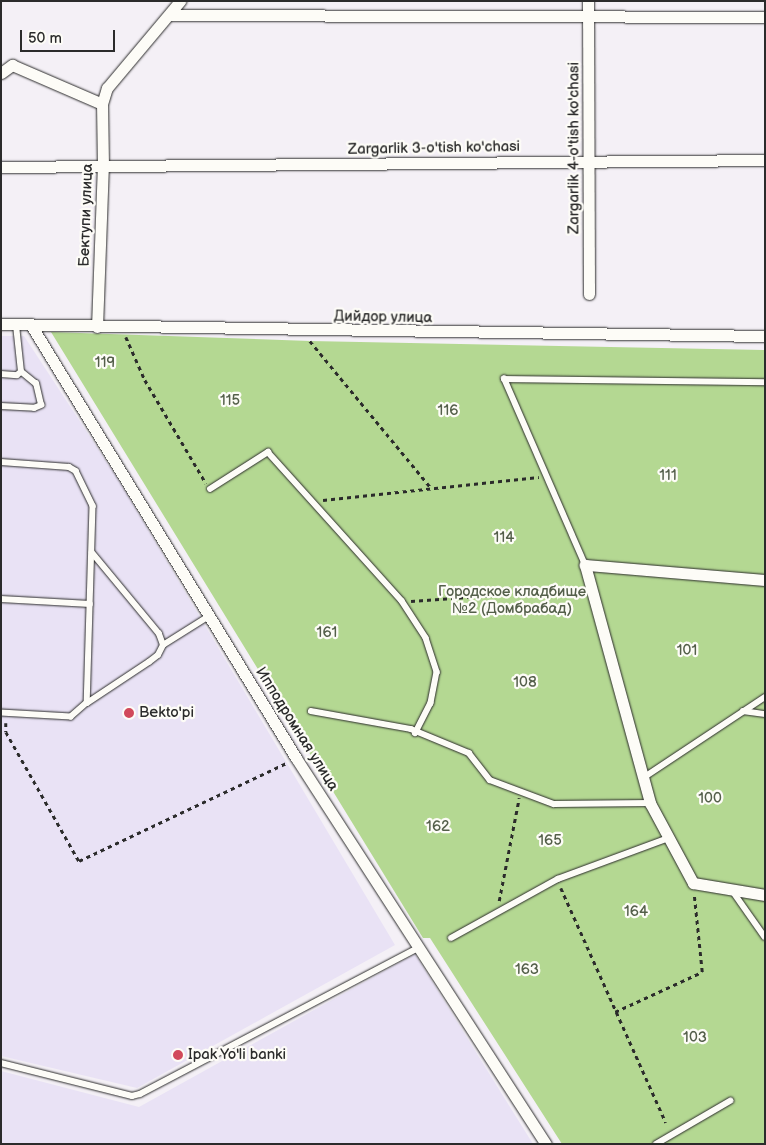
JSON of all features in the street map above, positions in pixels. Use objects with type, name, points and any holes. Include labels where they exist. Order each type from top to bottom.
[{"type":"street","name":"Бектупи улица","points":[[96,327],[103,166],[102,104],[106,88],[172,15],[180,1]]},
{"type":"street","name":"Zargarlik 4-o'tish ko'chasi","points":[[588,1],[589,294]]},
{"type":"street","points":[[172,15],[588,18],[765,17]]},
{"type":"street","points":[[1,73],[12,65],[102,104]]},
{"type":"street","name":"Zargarlik 3-o'tish ko'chasi","points":[[1,167],[765,160]]},
{"type":"street","name":"Дийдор улица","points":[[1,324],[96,327],[765,336]]},
{"type":"street","name":"Ипподромная улица","points":[[31,325],[296,758],[546,1144]]},
{"type":"street","points":[[765,580],[585,565],[650,803],[693,883],[765,895]]},
{"type":"lane","points":[[1,406],[34,408],[41,405],[36,384],[21,372],[16,325]]},
{"type":"lane","points":[[1,374],[16,375],[21,372]]},
{"type":"lane","points":[[585,565],[504,379],[765,382]]},
{"type":"lane","points":[[210,489],[268,452],[402,601],[426,638],[437,672],[431,703],[416,734]]},
{"type":"lane","points":[[1,462],[69,467],[76,471],[93,506],[87,703]]},
{"type":"lane","points":[[92,553],[160,634],[163,645]]},
{"type":"lane","points":[[1,599],[90,604]]},
{"type":"lane","points":[[4,713],[71,717],[87,703],[158,655],[163,645],[209,616]]},
{"type":"lane","points":[[643,778],[765,697]]},
{"type":"lane","points":[[311,711],[411,728],[416,734],[469,753],[490,780],[520,793],[554,804],[650,803]]},
{"type":"lane","points":[[743,711],[765,714]]},
{"type":"lane","points":[[451,938],[558,879],[669,838]]},
{"type":"lane","points":[[732,890],[765,937]]},
{"type":"lane","points":[[1,1063],[132,1096],[140,1094],[418,948]]},
{"type":"lane","points":[[656,1144],[730,1101]]},
{"type":"path","points":[[125,333],[145,380],[210,489]]},
{"type":"path","points":[[310,341],[431,488]]},
{"type":"path","points":[[314,501],[547,476]]},
{"type":"path","points":[[402,601],[591,588]]},
{"type":"path","points":[[4,713],[6,732],[79,861],[296,758]]},
{"type":"path","points":[[497,912],[520,793]]},
{"type":"path","points":[[558,879],[615,1012],[666,1123]]},
{"type":"path","points":[[615,1012],[702,972],[693,883]]},
{"type":"shaded area","name":"Bekto'pi","points":[[1,336],[24,336],[119,481],[395,945],[137,1088],[1,1056]]},
{"type":"shaded area","points":[[415,954],[533,1144],[1,1144],[1,1071],[139,1107]]},
{"type":"green space","name":"Городское кладбище №2 (Домбрабад)","points":[[51,332],[310,341],[765,350],[765,1144],[562,1144],[430,938],[423,938]]},
{"type":"place","name":"Bekto'pi","points":[[129,713]]},
{"type":"place","name":"Ipak Yo'li banki","points":[[178,1055]]},
{"type":"park label","name":"119","points":[[105,363]]},
{"type":"park label","name":"115","points":[[230,401]]},
{"type":"park label","name":"116","points":[[448,411]]},
{"type":"park label","name":"111","points":[[668,476]]},
{"type":"park label","name":"114","points":[[504,538]]},
{"type":"park label","name":"161","points":[[327,633]]},
{"type":"park label","name":"101","points":[[687,651]]},
{"type":"park label","name":"108","points":[[525,683]]},
{"type":"park label","name":"100","points":[[710,799]]},
{"type":"park label","name":"162","points":[[438,827]]},
{"type":"park label","name":"165","points":[[550,841]]},
{"type":"park label","name":"164","points":[[636,912]]},
{"type":"park label","name":"163","points":[[527,970]]},
{"type":"park label","name":"103","points":[[695,1038]]}]
